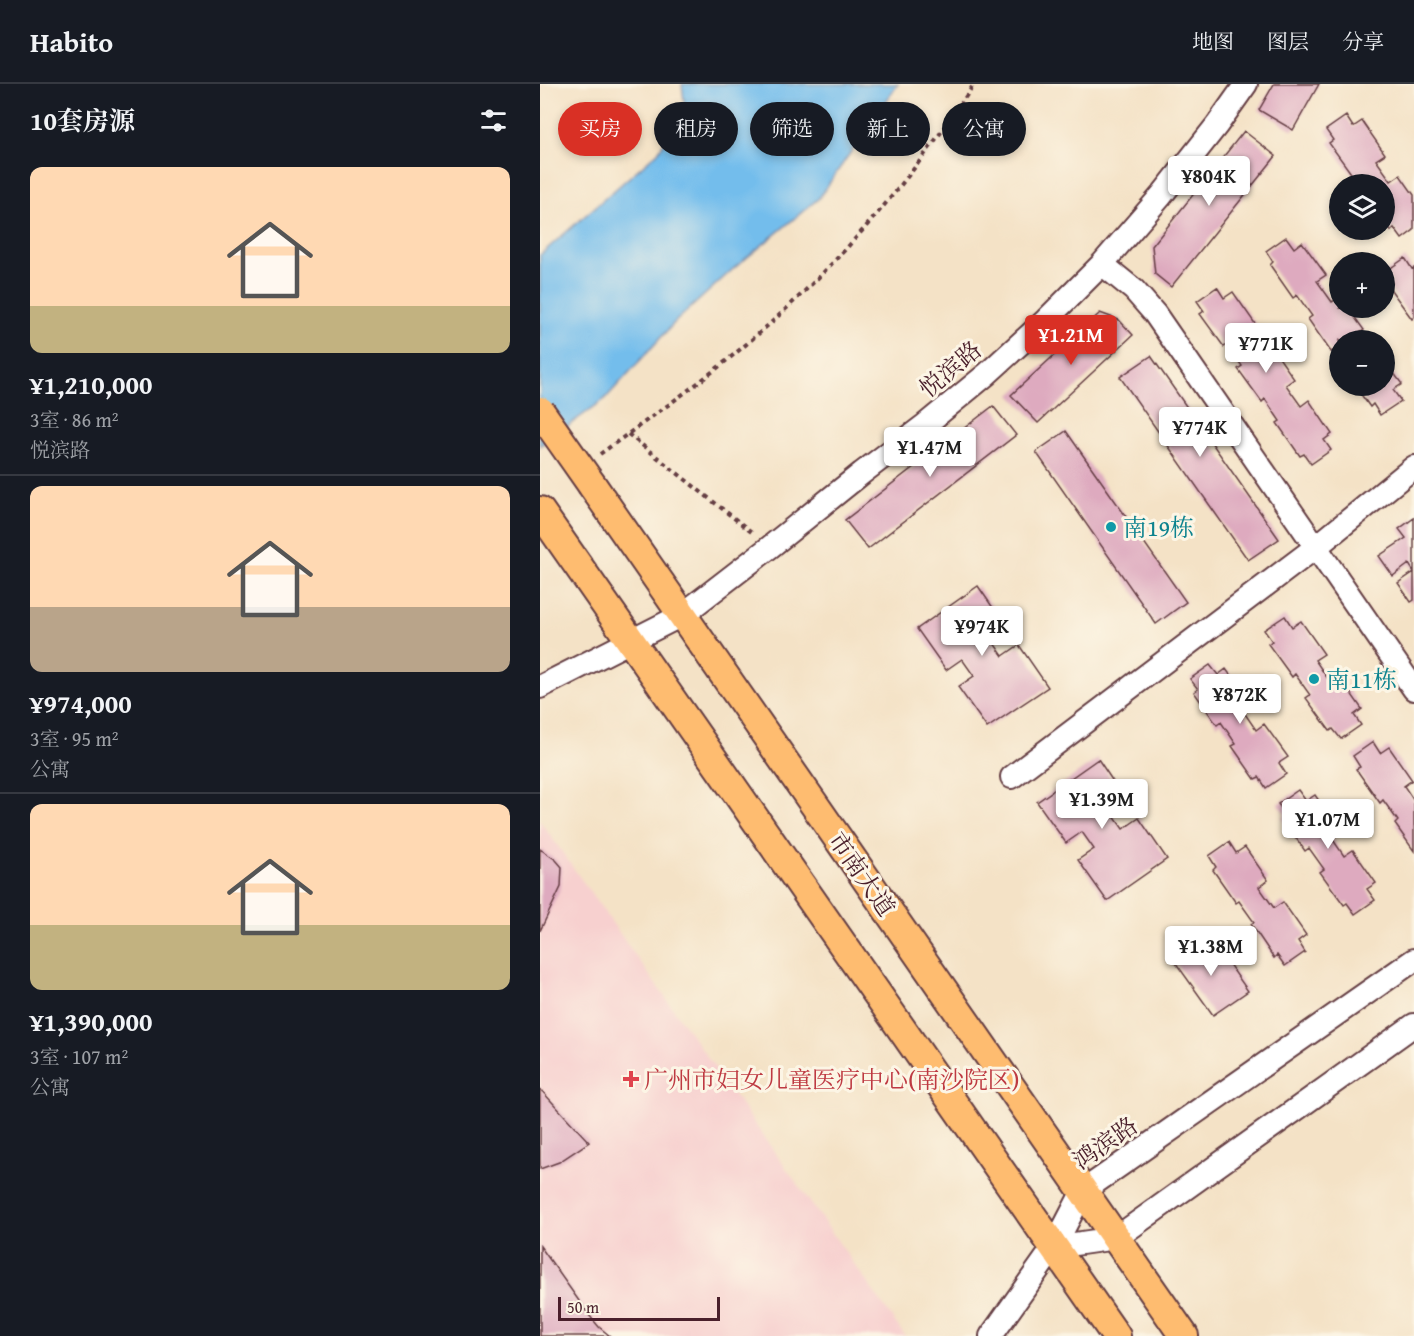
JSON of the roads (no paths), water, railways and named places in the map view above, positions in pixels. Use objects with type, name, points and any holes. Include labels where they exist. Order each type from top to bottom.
[{"type":"main road","name":"市南大道","points":[[540,411],[592,473],[681,615],[1184,1336]]},
{"type":"main road","points":[[542,514],[1116,1336]]},
{"type":"street","name":"悦滨路","points":[[540,687],[681,615],[987,374],[1102,264],[1161,196],[1246,84]]},
{"type":"street","points":[[1102,264],[1134,290],[1155,314],[1414,689]]},
{"type":"street","points":[[1012,777],[1316,547],[1414,466]]},
{"type":"street","name":"鸿滨路","points":[[991,1336],[1054,1247],[1083,1191],[1414,960]]},
{"type":"street","points":[[1054,1247],[1116,1238],[1414,1025]]},
{"type":"water","points":[[682,84],[898,84],[886,102],[846,102],[846,156],[848,156],[819,198],[732,270],[675,322],[605,399],[540,446],[540,255],[654,155],[738,156],[738,102],[684,102]]},
{"type":"place","name":"南19栋","points":[[1111,527]]},
{"type":"place","name":"南11栋","points":[[1314,679]]},
{"type":"place","name":"广州市妇女儿童医疗中心(南沙院区)","points":[[631,1079]]}]
